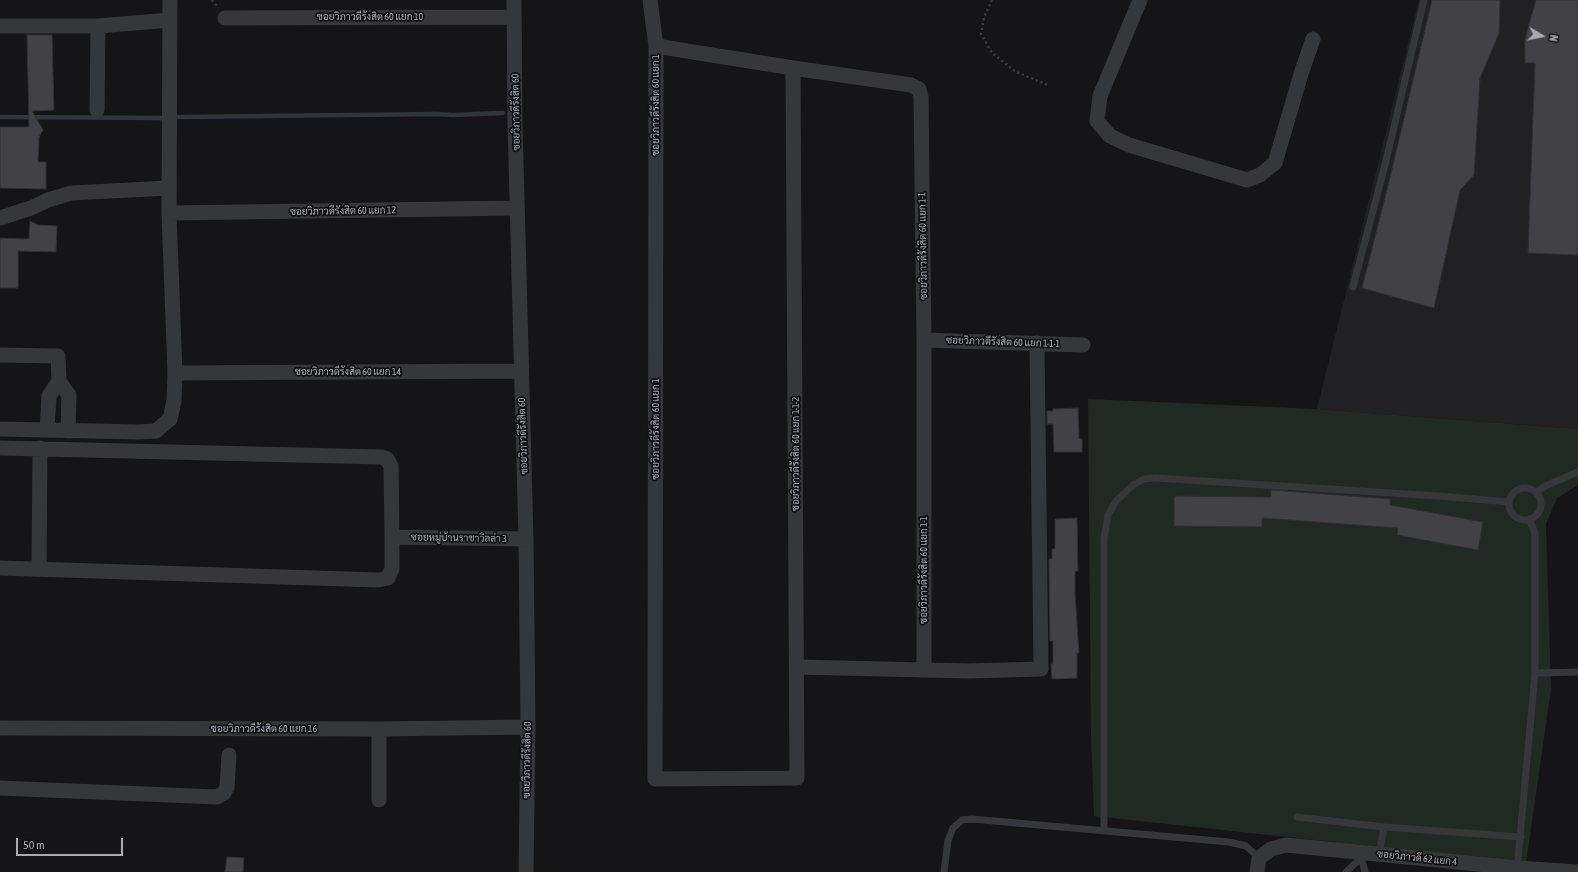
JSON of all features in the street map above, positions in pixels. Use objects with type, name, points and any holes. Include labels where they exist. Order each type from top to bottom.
[{"type":"street","points":[[0,429],[139,432],[156,431],[170,419],[174,401],[175,373],[169,213],[168,121],[170,0]]},
{"type":"street","name":"ซอยวิภาวดีรังสิต 60","points":[[514,0],[517,208],[526,539],[528,727],[526,872]]},
{"type":"street","name":"ซอยวิภาวดีรังสิต 60 แยก 1","points":[[650,0],[656,46],[655,779],[735,779]]},
{"type":"street","points":[[1140,0],[1100,96],[1097,121],[1110,136],[1129,145],[1247,180],[1260,175],[1274,163],[1300,74],[1313,39]]},
{"type":"street","name":"ซอยวิภาวดีรังสิต 60 แยก 10","points":[[226,18],[514,17]]},
{"type":"street","points":[[0,26],[98,26],[170,20]]},
{"type":"street","points":[[97,110],[98,26]]},
{"type":"street","name":"ซอยวิภาวดีรังสิต 60 แยก 1-1","points":[[656,46],[911,85],[919,89],[921,97],[924,340],[924,670]]},
{"type":"street","name":"ซอยวิภาวดีรังสิต 60 แยก 1-1-2","points":[[735,779],[797,778],[793,68]]},
{"type":"street","points":[[0,218],[71,193],[169,188]]},
{"type":"street","name":"ซอยวิภาวดีรังสิต 60 แยก 12","points":[[169,213],[517,208]]},
{"type":"street","name":"ซอยวิภาวดีรังสิต 60 แยก 1-1-1","points":[[924,340],[1083,345]]},
{"type":"street","points":[[797,667],[969,671],[1040,669],[1037,344]]},
{"type":"street","points":[[0,355],[58,356],[59,381],[69,395],[68,431]]},
{"type":"street","name":"ซอยวิภาวดีรังสิต 60 แยก 14","points":[[175,373],[521,371]]},
{"type":"street","points":[[47,430],[49,396],[59,381]]},
{"type":"street","points":[[0,448],[382,457],[387,459],[391,466],[392,569],[388,578],[378,580],[0,568]]},
{"type":"street","points":[[39,570],[40,448]]},
{"type":"street","name":"ซอยหมู่บ้านราชาวิลล่า 3","points":[[392,537],[526,539]]},
{"type":"street","name":"ซอยวิภาวดีรังสิต 60 แยก 16","points":[[0,728],[379,730],[528,727]]},
{"type":"street","points":[[379,730],[379,800]]},
{"type":"street","points":[[0,788],[217,797],[224,794],[227,787],[229,755]]},
{"type":"street","name":"ซอยวิภาวดี 62 แยก 4","points":[[1258,865],[1271,849],[1286,845],[1360,855],[1379,854],[1471,868],[1578,872]]},
{"type":"lane","points":[[1353,287],[1385,165],[1424,0]]},
{"type":"lane","points":[[1536,493],[1545,486],[1578,472]]},
{"type":"lane","points":[[1104,830],[1104,539],[1108,516],[1116,501],[1133,485],[1144,479],[1156,478],[1439,496],[1509,502]]},
{"type":"lane","points":[[1522,488],[1527,488],[1536,493],[1541,502],[1538,513],[1529,519],[1515,516],[1509,502],[1513,493],[1522,488]]},
{"type":"lane","points":[[1517,870],[1535,673],[1534,533],[1529,519]]},
{"type":"lane","points":[[1535,673],[1578,672]]},
{"type":"lane","points":[[1296,817],[1384,827],[1521,837]]},
{"type":"lane","points":[[944,872],[948,841],[953,828],[962,820],[972,818],[1229,842],[1246,846],[1258,865]]},
{"type":"lane","points":[[1379,854],[1384,827]]},
{"type":"lane","points":[[1346,872],[1360,855]]},
{"type":"lane","points":[[1360,855],[1365,872]]},
{"type":"path","points":[[992,0],[984,17],[981,34],[992,53],[1016,72],[1048,86]]},
{"type":"shaded area","points":[[1419,0],[1578,0],[1578,429],[1317,409]]},
{"type":"shaded area","points":[[1088,399],[1317,409],[1578,429],[1578,485],[1557,498],[1546,524],[1551,689],[1526,863],[1094,816],[1091,735]]},
{"type":"building","points":[[1432,0],[1500,0],[1499,33],[1480,78],[1474,175],[1460,190],[1434,308],[1362,288]]},
{"type":"building","points":[[1536,0],[1578,0],[1578,255],[1528,253],[1535,63],[1525,63],[1525,39]]},
{"type":"building","points":[[27,35],[52,35],[54,110],[32,111],[43,130],[39,137],[38,162],[46,162],[46,189],[0,188],[0,127],[29,127]]},
{"type":"building","points":[[30,221],[38,225],[57,226],[56,252],[18,251],[18,288],[0,288],[0,238],[29,239]]},
{"type":"building","points":[[1078,408],[1079,439],[1082,439],[1082,452],[1054,452],[1053,424],[1047,424],[1047,411],[1053,411],[1053,409]]},
{"type":"building","points":[[1271,490],[1390,499],[1390,505],[1483,522],[1478,550],[1397,535],[1398,528],[1262,518],[1262,527],[1174,526],[1174,496],[1271,497]]},
{"type":"building","points":[[1077,518],[1078,571],[1075,571],[1075,594],[1079,653],[1077,653],[1077,678],[1052,679],[1051,664],[1053,664],[1053,641],[1050,641],[1049,559],[1052,559],[1052,549],[1055,549],[1055,519]]},
{"type":"building","points":[[227,857],[244,858],[243,872],[225,872]]},
{"type":"waterway","points":[[178,117],[453,115],[503,113]]},
{"type":"waterway","points":[[0,117],[163,118]]}]
